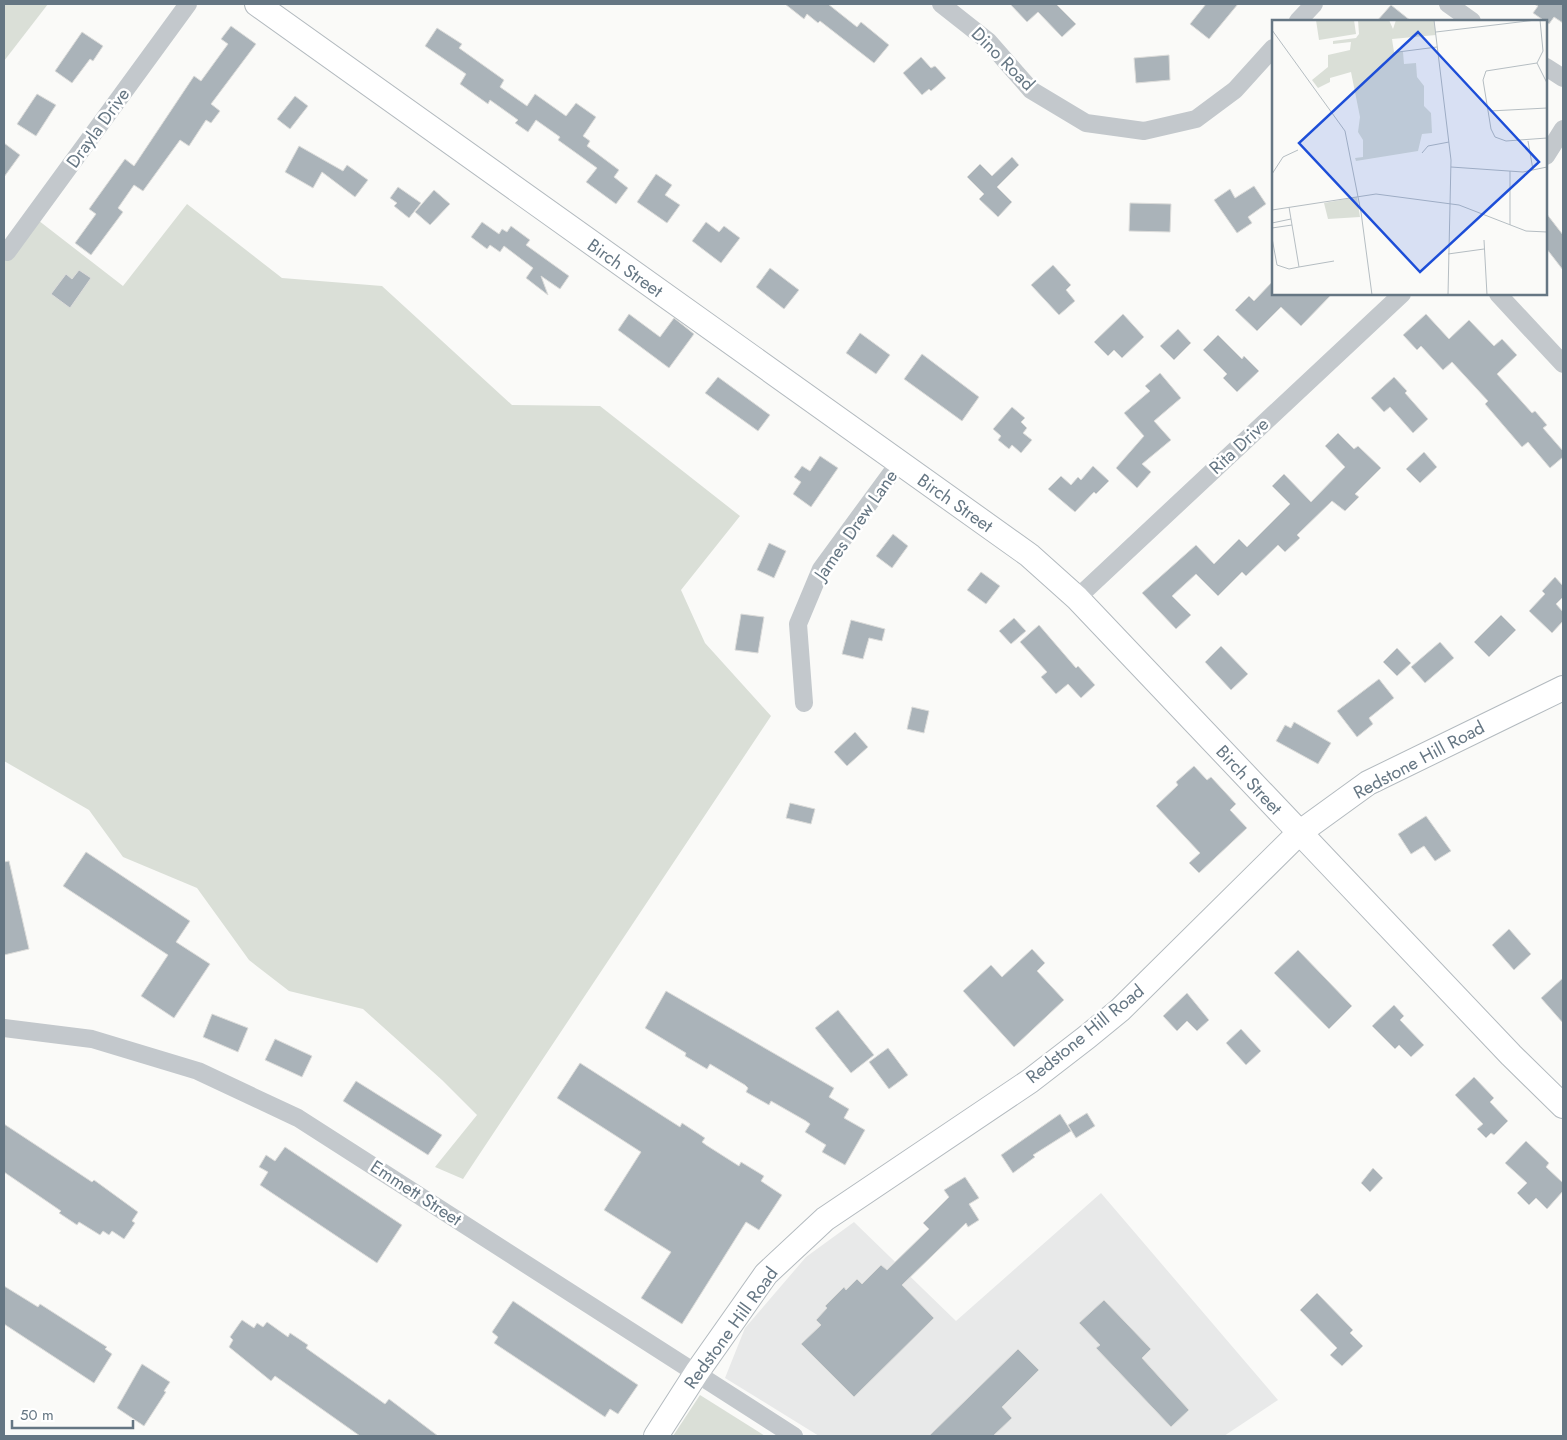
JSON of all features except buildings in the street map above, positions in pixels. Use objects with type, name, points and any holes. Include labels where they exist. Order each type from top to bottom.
[{"type":"main road","name":"Birch Street","points":[[257,4],[898,464],[1029,555],[1077,598],[1511,1055],[1563,1106]]},
{"type":"main road","name":"Redstone Hill Road","points":[[656,1436],[697,1372],[766,1274],[793,1246],[825,1219],[1030,1081],[1088,1037],[1120,1010],[1299,833],[1368,782],[1563,688]]},
{"type":"street","name":"Drayla Drive","points":[[7,252],[188,4]]},
{"type":"street","points":[[1299,20],[1314,4]]},
{"type":"street","points":[[1448,4],[1471,20]]},
{"type":"street","name":"Dino Road","points":[[947,5],[988,41],[1032,90],[1086,123],[1144,131],[1196,119],[1235,90],[1272,49]]},
{"type":"street","points":[[1547,68],[1563,78]]},
{"type":"street","points":[[1547,154],[1563,129]]},
{"type":"street","name":"Rita Drive","points":[[1077,598],[1401,295]]},
{"type":"street","points":[[1499,295],[1563,364]]},
{"type":"street","name":"James Drew Lane","points":[[804,703],[798,624],[821,569],[898,464]]},
{"type":"street","name":"Emmett Street","points":[[4,1028],[92,1038],[198,1071],[298,1118],[697,1372],[794,1436]]},
{"type":"shaded area","points":[[4,4],[48,4],[4,61]]},
{"type":"shaded area","points":[[187,204],[282,278],[382,286],[512,405],[600,406],[740,516],[681,590],[705,643],[771,716],[463,1179],[435,1167],[477,1115],[442,1080],[363,1009],[289,991],[249,960],[197,888],[123,857],[89,810],[4,761],[4,256],[34,217],[123,286]]},
{"type":"shaded area","points":[[1101,1193],[1278,1400],[1224,1436],[819,1436],[725,1378],[745,1328],[806,1257],[854,1222],[956,1321]]},
{"type":"shaded area","points":[[700,1395],[765,1436],[673,1436]]}]
